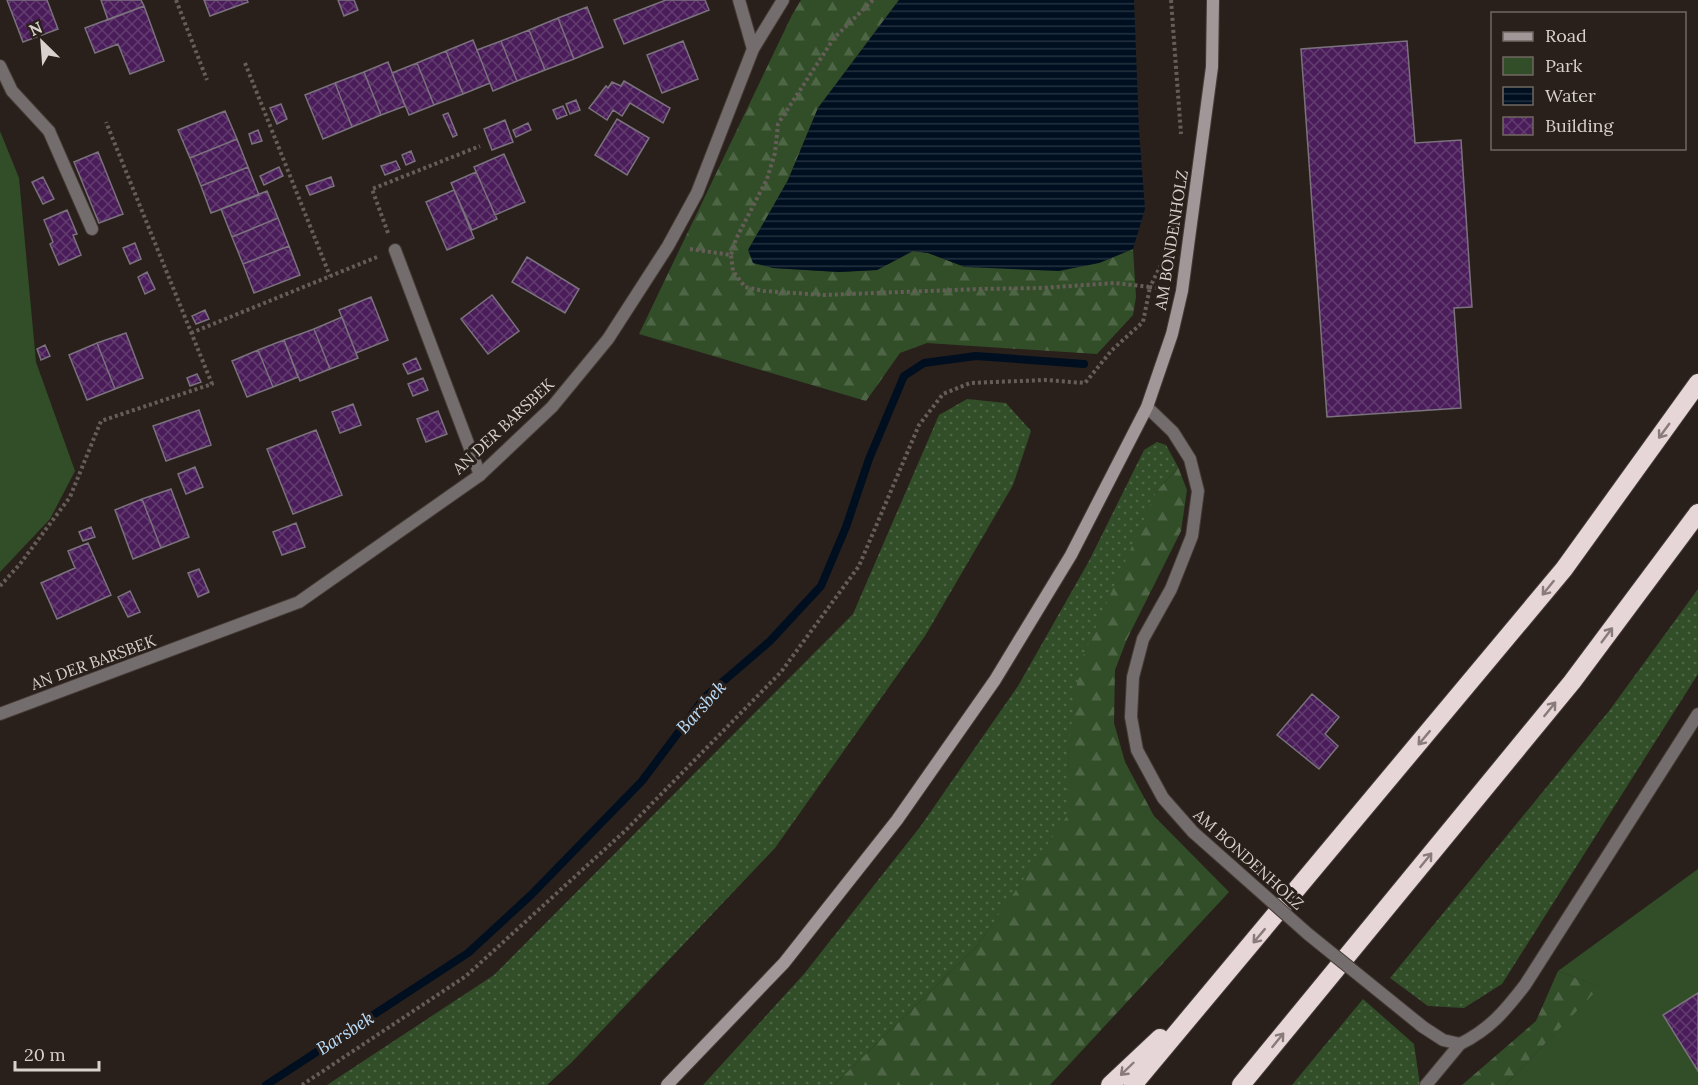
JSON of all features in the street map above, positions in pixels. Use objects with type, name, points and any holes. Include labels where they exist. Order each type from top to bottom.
[{"type":"highway","points":[[1133,1085],[1564,569],[1698,383]]},
{"type":"highway","points":[[1241,1085],[1572,682],[1698,513]]},
{"type":"highway","points":[[1110,1085],[1230,970]]},
{"type":"main road","name":"AM BONDENHOLZ","points":[[1148,407],[1172,334],[1182,291],[1212,67],[1213,0]]},
{"type":"main road","points":[[667,1085],[784,963],[897,820],[995,680],[1071,555],[1148,407]]},
{"type":"street","points":[[739,0],[753,49]]},
{"type":"street","name":"AN DER BARSBEK","points":[[0,714],[299,602],[480,475],[552,407],[608,339],[668,246],[697,193],[753,49],[783,0]]},
{"type":"street","points":[[0,66],[12,91],[49,131],[93,229]]},
{"type":"street","points":[[395,250],[480,475]]},
{"type":"street","name":"AM BONDENHOLZ","points":[[1148,407],[1173,432],[1190,459],[1198,491],[1192,536],[1171,589],[1143,639],[1133,677],[1131,717],[1137,750],[1163,798],[1192,832],[1308,934],[1423,1027],[1443,1040],[1460,1044]]},
{"type":"street","points":[[1426,1085],[1460,1044],[1480,1034],[1503,1013],[1525,985],[1698,714]]},
{"type":"path","points":[[176,0],[207,80]]},
{"type":"path","points":[[873,0],[834,38],[778,124],[776,153],[767,179],[730,255],[733,271],[745,287],[823,296],[1115,283],[1182,291]]},
{"type":"path","points":[[1171,0],[1182,144]]},
{"type":"path","points":[[245,63],[330,276]]},
{"type":"path","points":[[0,586],[20,564],[70,497],[101,421],[212,384],[106,122]]},
{"type":"path","points":[[192,333],[395,250],[372,189],[480,146]]},
{"type":"path","points":[[668,246],[730,255]]},
{"type":"path","points":[[302,1085],[466,976],[626,830],[781,672],[858,566],[920,425],[943,394],[970,383],[1045,380],[1085,383],[1112,350],[1143,322],[1150,287],[1169,250]]},
{"type":"green space","points":[[801,0],[899,0],[818,108],[788,180],[749,250],[773,268],[839,272],[877,270],[913,251],[928,253],[965,267],[1099,263],[1133,249],[1136,297],[1133,315],[1097,354],[927,343],[900,353],[866,401],[639,334]]},
{"type":"green space","points":[[0,131],[19,178],[36,362],[75,471],[50,519],[0,572]]},
{"type":"green space","points":[[967,399],[1006,403],[1031,431],[1013,485],[925,636],[775,848],[572,1062],[547,1085],[327,1085],[494,975],[853,614],[939,415]]},
{"type":"green space","points":[[1157,442],[1166,445],[1178,467],[1156,492],[1069,742],[1068,816],[978,945],[834,1085],[703,1085],[804,974],[920,827],[1018,686],[1089,561],[1144,450]]},
{"type":"green space","points":[[1178,467],[1187,490],[1181,531],[1127,639],[1115,670],[1114,723],[1125,762],[1154,816],[1229,892],[1050,1085],[834,1085],[978,945],[1067,816],[1069,742],[1080,663],[1156,492]]},
{"type":"green space","points":[[1698,589],[1698,674],[1502,984],[1464,1008],[1428,1006],[1390,978],[1609,711]]},
{"type":"green space","points":[[1698,869],[1698,1085],[1505,1085],[1600,987],[1558,971]]},
{"type":"green space","points":[[1558,971],[1601,987],[1505,1085],[1462,1085],[1536,1021]]},
{"type":"green space","points":[[1363,999],[1414,1044],[1420,1085],[1292,1085]]},
{"type":"water","points":[[899,0],[1134,0],[1139,130],[1145,209],[1133,249],[1099,263],[1059,271],[965,267],[928,253],[913,251],[877,270],[839,272],[773,268],[753,263],[748,250],[788,180],[818,108]]},
{"type":"building","points":[[7,0],[47,0],[58,29],[23,42]]},
{"type":"building","points":[[101,0],[141,0],[144,6],[108,20]]},
{"type":"building","points":[[204,0],[247,0],[248,2],[210,16]]},
{"type":"building","points":[[338,0],[354,0],[358,10],[344,16]]},
{"type":"building","points":[[666,0],[705,0],[709,10],[624,44],[614,20]]},
{"type":"building","points":[[144,6],[164,61],[130,74],[118,44],[95,53],[85,28]]},
{"type":"building","points":[[587,7],[603,47],[574,59],[558,18]]},
{"type":"building","points":[[558,18],[574,59],[545,70],[529,30]]},
{"type":"building","points":[[529,30],[545,70],[517,81],[501,41]]},
{"type":"building","points":[[473,40],[490,83],[463,94],[446,51]]},
{"type":"building","points":[[501,41],[517,81],[493,91],[477,50]]},
{"type":"building","points":[[683,41],[698,79],[662,93],[647,55]]},
{"type":"building","points":[[1407,41],[1415,143],[1461,140],[1472,307],[1454,308],[1461,408],[1327,417],[1301,49]]},
{"type":"building","points":[[446,51],[463,94],[434,105],[417,63]]},
{"type":"building","points":[[388,62],[405,106],[381,115],[364,72]]},
{"type":"building","points":[[417,63],[434,105],[409,115],[392,73]]},
{"type":"building","points":[[364,72],[381,115],[352,127],[335,83]]},
{"type":"building","points":[[624,81],[670,108],[663,123],[630,103],[622,116],[613,110],[607,120],[589,108],[606,86],[608,88],[612,82],[621,86]]},
{"type":"building","points":[[335,83],[352,127],[323,139],[305,95]]},
{"type":"building","points":[[576,100],[580,110],[570,114],[566,104]]},
{"type":"building","points":[[281,104],[287,119],[277,124],[270,108]]},
{"type":"building","points":[[563,106],[567,115],[557,119],[553,110]]},
{"type":"building","points":[[225,111],[237,139],[190,158],[178,130]]},
{"type":"building","points":[[448,113],[457,135],[453,137],[443,115]]},
{"type":"building","points":[[617,119],[649,138],[627,175],[595,155]]},
{"type":"building","points":[[505,120],[513,142],[492,150],[484,129]]},
{"type":"building","points":[[528,123],[531,130],[516,137],[513,130]]},
{"type":"building","points":[[258,130],[262,141],[252,144],[249,134]]},
{"type":"building","points":[[237,139],[248,167],[201,186],[190,158]]},
{"type":"building","points":[[411,151],[415,161],[406,165],[402,155]]},
{"type":"building","points":[[98,152],[123,214],[99,223],[74,162]]},
{"type":"building","points":[[504,154],[525,202],[495,215],[474,167]]},
{"type":"building","points":[[396,161],[400,169],[385,175],[381,166]]},
{"type":"building","points":[[248,167],[259,195],[211,213],[201,186]]},
{"type":"building","points":[[279,167],[283,176],[264,185],[260,176]]},
{"type":"building","points":[[476,172],[497,219],[472,230],[451,183]]},
{"type":"building","points":[[43,177],[54,199],[43,204],[32,182]]},
{"type":"building","points":[[331,177],[334,186],[310,195],[306,186]]},
{"type":"building","points":[[454,190],[474,238],[447,250],[426,202]]},
{"type":"building","points":[[267,191],[278,218],[232,237],[221,209]]},
{"type":"building","points":[[67,210],[77,234],[73,235],[81,255],[59,265],[50,244],[53,242],[44,220]]},
{"type":"building","points":[[278,218],[289,246],[243,264],[232,237]]},
{"type":"building","points":[[135,243],[141,259],[130,264],[123,248]]},
{"type":"building","points":[[289,246],[300,275],[254,293],[243,264]]},
{"type":"building","points":[[527,257],[579,289],[565,313],[512,282]]},
{"type":"building","points":[[147,272],[155,289],[145,294],[138,277]]},
{"type":"building","points":[[492,295],[519,331],[488,354],[461,319]]},
{"type":"building","points":[[371,297],[388,340],[356,353],[339,310]]},
{"type":"building","points":[[205,310],[209,319],[196,324],[192,316]]},
{"type":"building","points":[[342,317],[358,358],[330,369],[314,329]]},
{"type":"building","points":[[314,329],[330,369],[300,381],[284,340]]},
{"type":"building","points":[[126,333],[143,378],[115,389],[97,343]]},
{"type":"building","points":[[284,340],[298,377],[273,387],[258,350]]},
{"type":"building","points":[[97,343],[115,389],[87,400],[69,355]]},
{"type":"building","points":[[45,345],[50,356],[41,360],[37,349]]},
{"type":"building","points":[[258,350],[273,387],[247,397],[232,361]]},
{"type":"building","points":[[416,358],[421,369],[408,374],[403,364]]},
{"type":"building","points":[[197,374],[201,382],[190,386],[187,378]]},
{"type":"building","points":[[423,378],[428,390],[413,396],[408,384]]},
{"type":"building","points":[[353,404],[361,425],[340,433],[332,412]]},
{"type":"building","points":[[199,410],[211,445],[166,461],[153,426]]},
{"type":"building","points":[[438,411],[447,434],[426,442],[417,419]]},
{"type":"building","points":[[316,430],[342,495],[293,514],[267,449]]},
{"type":"building","points":[[195,467],[203,487],[186,494],[178,474]]},
{"type":"building","points":[[171,489],[189,537],[161,548],[142,499]]},
{"type":"building","points":[[142,499],[161,548],[133,559],[115,510]]},
{"type":"building","points":[[296,523],[305,547],[282,555],[273,532]]},
{"type":"building","points":[[91,527],[95,537],[83,541],[79,532]]},
{"type":"building","points":[[88,543],[111,595],[57,619],[41,583],[75,568],[68,551]]},
{"type":"building","points":[[199,569],[209,592],[198,597],[188,573]]},
{"type":"building","points":[[130,591],[140,612],[128,617],[118,597]]},
{"type":"building","points":[[1312,694],[1339,717],[1325,734],[1338,746],[1319,769],[1277,735]]},
{"type":"building","points":[[1698,993],[1698,1071],[1663,1015]]},
{"type":"waterway","name":"Barsbek","points":[[266,1085],[468,953],[531,895],[642,781],[705,697],[770,641],[821,586],[846,527],[869,459],[904,376],[924,363],[976,356],[1084,364]]}]
